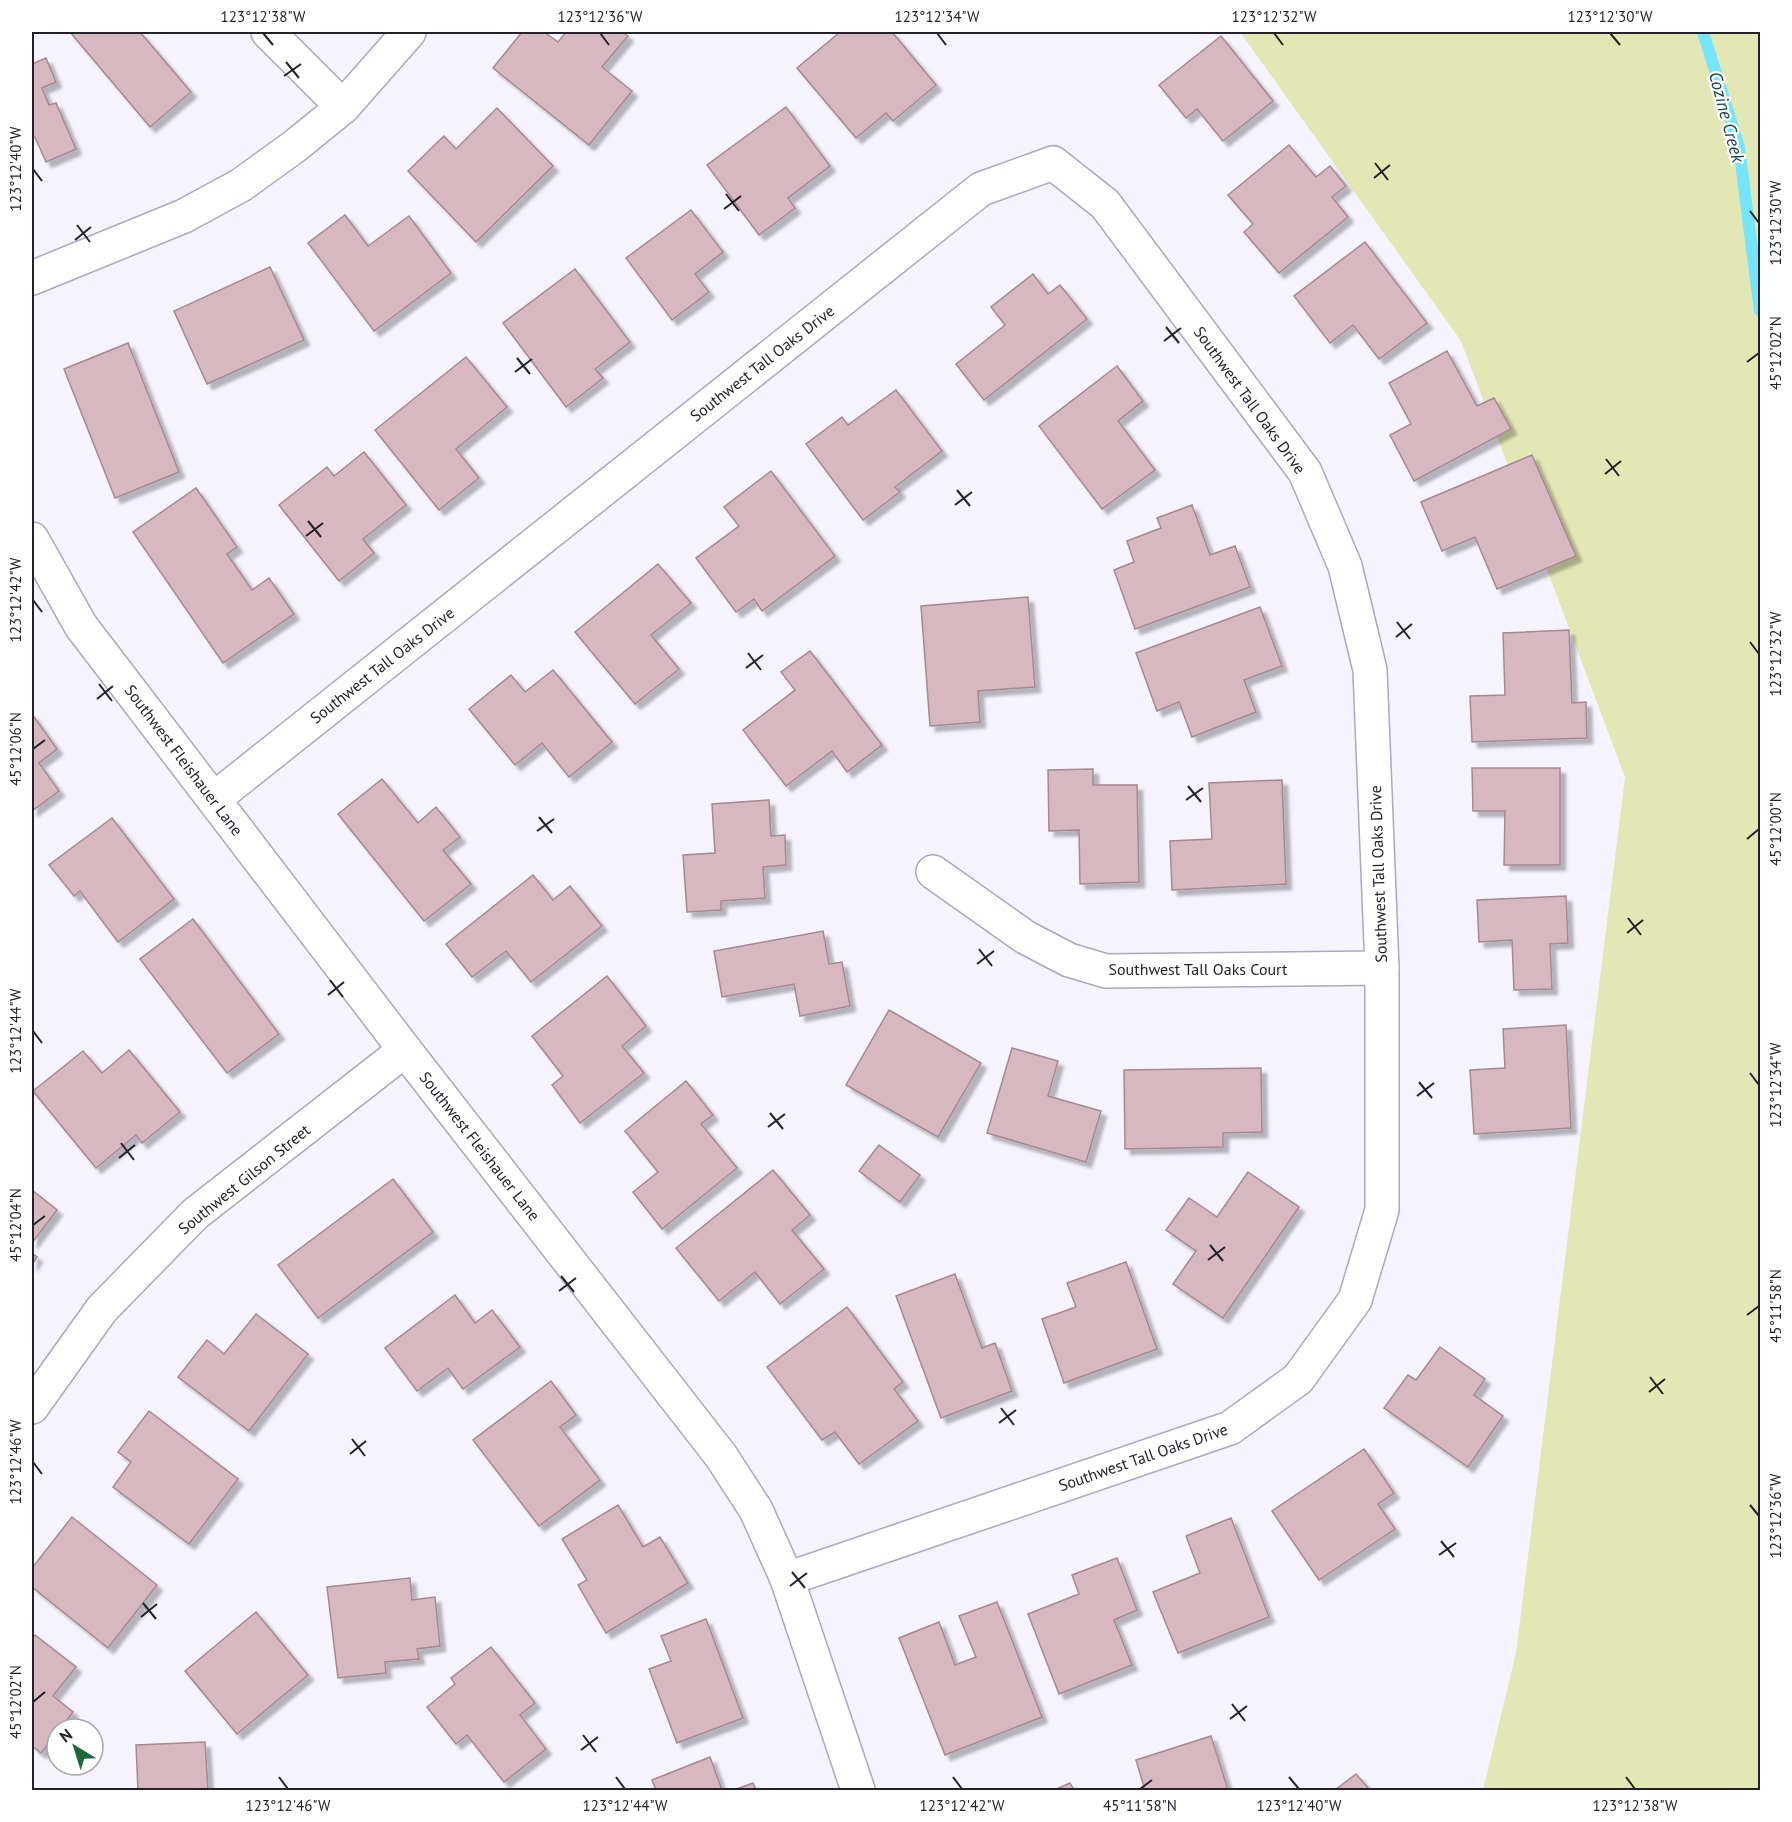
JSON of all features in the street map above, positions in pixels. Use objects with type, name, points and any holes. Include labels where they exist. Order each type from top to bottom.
[{"type":"street","points":[[268,32],[343,107]]},
{"type":"street","points":[[32,278],[184,216],[242,185],[343,107],[409,32]]},
{"type":"street","name":"Southwest Tall Oaks Drive","points":[[214,799],[981,189],[1053,163],[1105,204],[1305,472],[1345,566],[1370,670],[1382,968],[1382,1209],[1355,1300],[1298,1379],[1230,1428],[787,1579]]},
{"type":"street","name":"Southwest Fleishauer Lane","points":[[32,539],[81,626],[405,1050],[721,1456],[756,1510],[787,1579],[858,1791]]},
{"type":"street","name":"Southwest Tall Oaks Court","points":[[933,872],[1025,937],[1069,960],[1107,970],[1382,968]]},
{"type":"street","name":"Southwest Gilson Street","points":[[32,1407],[102,1309],[195,1214],[405,1050]]},
{"type":"green space","points":[[1240,32],[1760,32],[1760,1790],[1483,1790],[1516,1653],[1625,777],[1461,341]]},
{"type":"building","points":[[70,32],[140,32],[191,92],[150,127]]},
{"type":"building","points":[[522,32],[544,32],[558,42],[566,32],[623,32],[628,36],[602,67],[632,91],[589,145],[493,68]]},
{"type":"building","points":[[840,32],[892,32],[936,85],[893,121],[886,113],[856,138],[797,68]]},
{"type":"building","points":[[1221,36],[1273,101],[1223,141],[1197,109],[1186,118],[1159,85]]},
{"type":"building","points":[[46,58],[56,82],[42,88],[49,105],[56,103],[76,149],[46,162],[35,137],[32,139],[32,64]]},
{"type":"building","points":[[786,107],[830,166],[788,198],[795,208],[759,235],[707,165]]},
{"type":"building","points":[[497,108],[553,166],[476,242],[408,171],[444,136],[456,149]]},
{"type":"building","points":[[1289,145],[1316,177],[1330,166],[1346,186],[1332,197],[1348,217],[1279,273],[1244,232],[1253,224],[1228,195]]},
{"type":"building","points":[[691,210],[723,252],[695,274],[709,292],[672,320],[626,258]]},
{"type":"building","points":[[345,215],[368,246],[409,216],[451,273],[374,331],[308,243]]},
{"type":"building","points":[[1365,242],[1427,323],[1379,359],[1353,325],[1330,343],[1294,296]]},
{"type":"building","points":[[270,267],[304,340],[207,384],[174,311]]},
{"type":"building","points":[[575,269],[630,342],[595,369],[603,378],[566,407],[503,323]]},
{"type":"building","points":[[1033,274],[1048,294],[1060,285],[1087,319],[984,400],[956,364],[1005,325],[991,307]]},
{"type":"building","points":[[128,343],[179,472],[115,498],[64,369]]},
{"type":"building","points":[[1447,351],[1477,406],[1494,398],[1511,429],[1414,481],[1390,435],[1411,424],[1389,383]]},
{"type":"building","points":[[466,357],[507,407],[456,449],[479,478],[439,510],[375,430]]},
{"type":"building","points":[[1117,366],[1143,401],[1118,421],[1155,470],[1102,509],[1039,426]]},
{"type":"building","points":[[896,390],[942,451],[895,487],[900,492],[863,520],[806,444],[842,417],[848,425]]},
{"type":"building","points":[[364,452],[406,505],[363,539],[374,553],[339,581],[279,505],[327,467],[334,476]]},
{"type":"building","points":[[1532,455],[1576,556],[1497,589],[1475,537],[1442,551],[1421,502]]},
{"type":"building","points":[[771,471],[835,556],[762,611],[754,599],[736,612],[696,558],[739,526],[724,507]]},
{"type":"building","points":[[196,488],[237,547],[227,554],[252,590],[269,578],[294,614],[223,663],[133,532]]},
{"type":"building","points":[[1192,505],[1210,555],[1235,546],[1250,587],[1135,629],[1114,570],[1134,562],[1127,541],[1161,528],[1157,518]]},
{"type":"building","points":[[658,564],[691,603],[651,635],[679,669],[635,704],[575,632]]},
{"type":"building","points":[[1028,597],[1035,687],[978,691],[980,722],[930,726],[921,606]]},
{"type":"building","points":[[1260,607],[1282,666],[1244,680],[1256,712],[1192,737],[1179,702],[1157,711],[1136,653]]},
{"type":"building","points":[[1569,630],[1572,703],[1586,702],[1587,738],[1472,742],[1470,696],[1505,695],[1503,633]]},
{"type":"building","points":[[810,651],[882,745],[847,772],[832,751],[786,786],[743,730],[795,690],[781,672]]},
{"type":"building","points":[[553,670],[612,742],[569,777],[542,743],[515,765],[469,709],[511,675],[525,692]]},
{"type":"building","points":[[32,714],[57,749],[39,763],[59,791],[32,811]]},
{"type":"building","points":[[1472,768],[1560,768],[1560,865],[1504,865],[1505,811],[1473,811]]},
{"type":"building","points":[[1093,769],[1093,785],[1137,785],[1139,882],[1080,884],[1079,830],[1049,831],[1048,770]]},
{"type":"building","points":[[382,779],[418,823],[436,807],[460,837],[443,850],[471,884],[424,921],[338,814]]},
{"type":"building","points":[[1282,780],[1286,884],[1172,890],[1170,841],[1212,839],[1209,783]]},
{"type":"building","points":[[769,800],[771,836],[785,835],[786,865],[763,867],[765,898],[721,901],[721,910],[687,912],[683,855],[715,853],[712,804]]},
{"type":"building","points":[[112,818],[174,899],[118,942],[80,891],[74,896],[49,865]]},
{"type":"building","points":[[533,875],[553,900],[570,886],[602,926],[531,982],[506,951],[472,977],[446,944]]},
{"type":"building","points":[[1566,896],[1568,943],[1550,944],[1552,989],[1514,990],[1512,940],[1479,942],[1477,900]]},
{"type":"building","points":[[193,919],[279,1034],[227,1073],[140,959]]},
{"type":"building","points":[[823,931],[829,964],[842,962],[850,1006],[800,1016],[794,984],[722,997],[714,951]]},
{"type":"building","points":[[607,976],[646,1026],[622,1046],[644,1073],[580,1123],[552,1085],[563,1076],[532,1036]]},
{"type":"building","points":[[889,1010],[981,1063],[938,1137],[846,1085]]},
{"type":"building","points":[[1566,1025],[1571,1128],[1474,1134],[1470,1070],[1505,1068],[1503,1029]]},
{"type":"building","points":[[1012,1048],[1058,1061],[1048,1096],[1101,1111],[1086,1162],[987,1133]]},
{"type":"building","points":[[129,1050],[180,1112],[142,1143],[136,1135],[96,1168],[33,1091],[83,1051],[102,1073]]},
{"type":"building","points":[[1261,1068],[1262,1132],[1223,1133],[1223,1147],[1125,1149],[1124,1070]]},
{"type":"building","points":[[686,1081],[713,1115],[701,1124],[737,1168],[662,1229],[633,1192],[658,1172],[625,1131]]},
{"type":"building","points":[[879,1145],[920,1175],[900,1202],[859,1171]]},
{"type":"building","points":[[773,1170],[810,1215],[792,1230],[824,1269],[780,1304],[755,1272],[719,1301],[676,1248]]},
{"type":"building","points":[[1248,1172],[1299,1207],[1223,1318],[1173,1284],[1196,1251],[1166,1230],[1189,1198],[1217,1217]]},
{"type":"building","points":[[393,1179],[433,1232],[318,1318],[278,1265]]},
{"type":"building","points":[[32,1190],[57,1210],[32,1243]]},
{"type":"building","points":[[32,1253],[37,1257],[32,1265]]},
{"type":"building","points":[[1126,1262],[1157,1349],[1064,1383],[1042,1319],[1076,1307],[1067,1283]]},
{"type":"building","points":[[955,1274],[982,1348],[995,1343],[1012,1391],[941,1418],[896,1296]]},
{"type":"building","points":[[455,1295],[475,1323],[492,1310],[520,1347],[463,1389],[448,1368],[417,1391],[385,1348]]},
{"type":"building","points":[[847,1307],[903,1382],[894,1389],[918,1421],[859,1464],[835,1432],[822,1440],[767,1367]]},
{"type":"building","points":[[256,1314],[308,1354],[249,1431],[178,1377],[207,1340],[224,1354]]},
{"type":"building","points":[[1440,1347],[1485,1379],[1474,1395],[1503,1416],[1468,1467],[1384,1408],[1408,1375],[1416,1380]]},
{"type":"building","points":[[551,1381],[576,1415],[560,1427],[600,1480],[539,1526],[473,1440]]},
{"type":"building","points":[[149,1411],[238,1479],[189,1544],[113,1487],[131,1462],[118,1452]]},
{"type":"building","points":[[1364,1449],[1394,1493],[1378,1504],[1395,1529],[1319,1580],[1272,1511]]},
{"type":"building","points":[[618,1505],[643,1547],[660,1537],[688,1583],[606,1633],[578,1585],[587,1580],[562,1539]]},
{"type":"building","points":[[72,1517],[157,1585],[108,1648],[32,1587],[32,1568]]},
{"type":"building","points":[[1231,1518],[1269,1617],[1178,1653],[1153,1592],[1200,1573],[1186,1536]]},
{"type":"building","points":[[1117,1558],[1137,1610],[1114,1620],[1132,1665],[1059,1694],[1028,1614],[1079,1594],[1072,1575]]},
{"type":"building","points":[[410,1578],[412,1600],[435,1597],[440,1646],[417,1649],[419,1659],[385,1662],[386,1673],[338,1678],[327,1587]]},
{"type":"building","points":[[997,1602],[1042,1717],[945,1755],[899,1638],[939,1622],[955,1665],[976,1657],[959,1616]]},
{"type":"building","points":[[256,1612],[308,1675],[237,1734],[185,1671]]},
{"type":"building","points":[[706,1619],[743,1718],[677,1743],[649,1669],[671,1661],[661,1636]]},
{"type":"building","points":[[35,1635],[76,1667],[53,1696],[73,1712],[69,1717],[45,1717],[45,1748],[41,1753],[32,1746],[32,1639]]},
{"type":"building","points":[[491,1647],[535,1703],[520,1715],[546,1749],[504,1782],[467,1735],[456,1744],[427,1707],[455,1684],[451,1678]]},
{"type":"building","points":[[1211,1736],[1228,1790],[1145,1790],[1136,1760]]},
{"type":"building","points":[[205,1742],[208,1790],[138,1790],[136,1745]]},
{"type":"building","points":[[710,1757],[722,1790],[656,1790],[652,1780]]},
{"type":"building","points":[[1356,1774],[1370,1790],[1335,1790]]},
{"type":"building","points":[[753,1783],[756,1790],[734,1790]]},
{"type":"building","points":[[1070,1783],[1074,1790],[1054,1790]]},
{"type":"waterway","name":"Cozine Creek","points":[[1703,32],[1739,147],[1760,311]]}]
